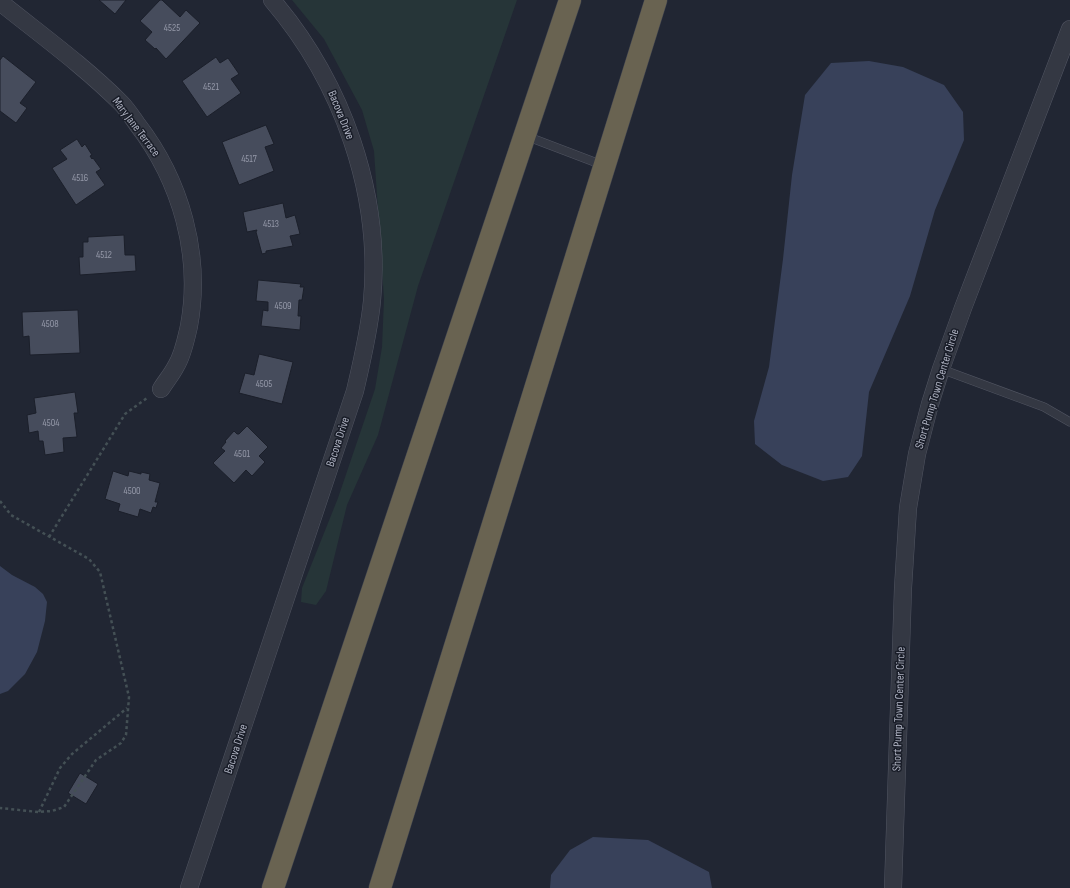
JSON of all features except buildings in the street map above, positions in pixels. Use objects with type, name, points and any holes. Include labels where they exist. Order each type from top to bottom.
[{"type":"highway","points":[[273,888],[570,0]]},
{"type":"highway","points":[[380,888],[656,0]]},
{"type":"street","name":"Bacova Drive","points":[[190,888],[355,391],[366,344],[372,300],[370,218],[365,189],[350,135],[332,91],[311,53],[287,17],[272,0]]},
{"type":"street","name":"Mary Jane Terrace","points":[[0,2],[86,71],[121,104],[150,140],[163,164],[176,194],[186,224],[192,263],[191,314],[186,340],[177,366],[161,389]]},
{"type":"street","name":"Short Pump Town Center Circle","points":[[893,888],[903,588],[908,508],[917,454],[941,369],[1070,29]]},
{"type":"lane","points":[[525,135],[605,166]]},
{"type":"lane","points":[[941,369],[1044,407],[1070,422]]},
{"type":"path","points":[[50,537],[125,414],[161,389]]},
{"type":"path","points":[[0,501],[11,515],[89,559],[100,572],[128,696],[126,735],[121,743],[96,760],[64,807],[52,811],[38,812],[0,808]]},
{"type":"path","points":[[38,812],[60,768],[72,754],[128,708]]},
{"type":"shaded area","points":[[292,0],[517,0],[418,286],[378,435],[347,505],[326,591],[316,605],[301,602],[302,588],[338,498],[375,389],[382,347],[384,299],[374,151],[362,110],[324,39]]},
{"type":"water","points":[[869,61],[903,67],[944,85],[963,112],[964,140],[935,210],[910,296],[869,392],[862,456],[848,477],[823,481],[782,465],[755,444],[754,421],[769,367],[792,175],[805,95],[831,63]]},
{"type":"water","points":[[0,566],[12,575],[35,587],[43,594],[47,602],[45,621],[37,652],[25,674],[8,691],[0,694]]},
{"type":"water","points":[[593,837],[648,840],[709,872],[712,888],[550,888],[551,875],[570,850]]}]
